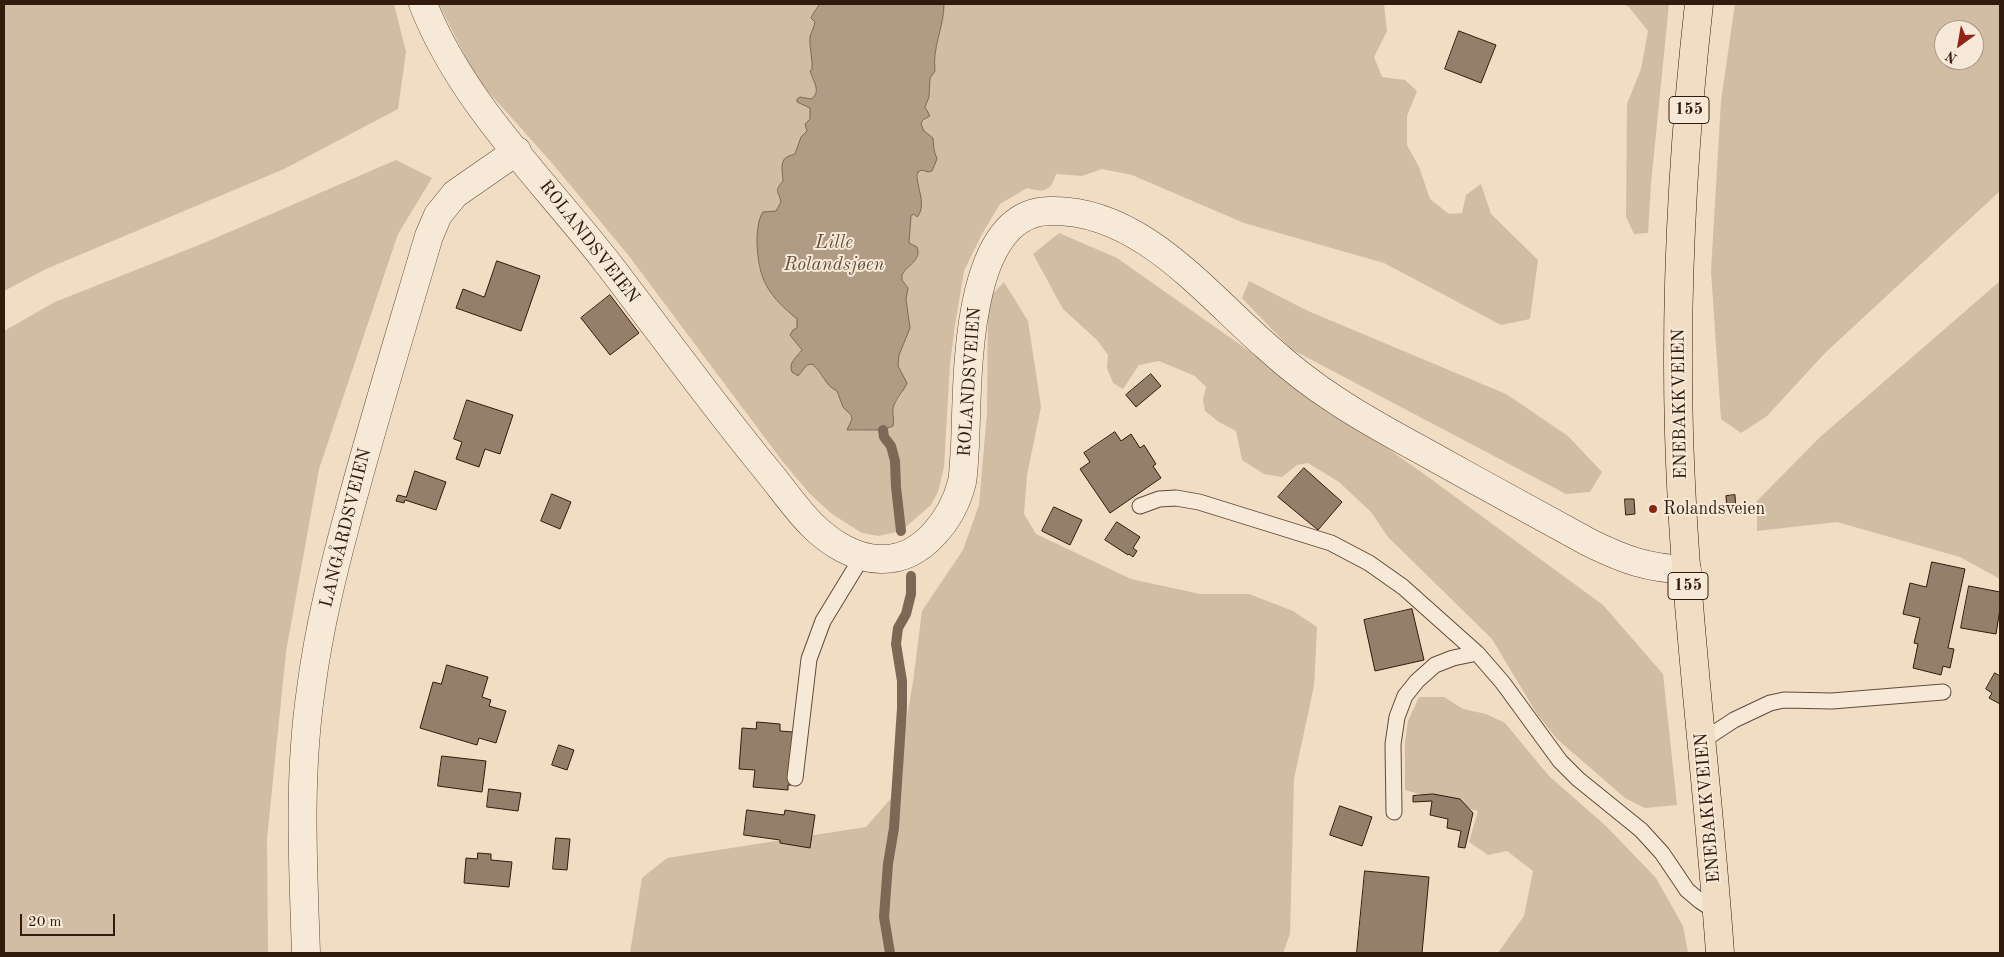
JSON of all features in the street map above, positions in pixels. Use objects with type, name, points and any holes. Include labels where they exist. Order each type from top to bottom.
[{"type":"main road","name":"ENEBAKKVEIEN","points":[[1699,4],[1680,217],[1678,408],[1687,570],[1720,953]]},
{"type":"street","name":"ROLANDSVEIEN","points":[[423,4],[450,61],[480,107],[604,258],[741,438],[810,523],[842,548],[862,557],[883,560],[900,557],[918,548],[944,523],[954,506],[962,480],[972,326],[981,279],[988,260],[1007,230],[1021,219],[1035,212],[1049,211],[1087,215],[1131,233],[1155,247],[1176,263],[1264,345],[1299,374],[1334,400],[1379,427],[1615,555],[1658,568],[1687,570]]},
{"type":"street","name":"LANGÅRDSVEIEN","points":[[306,953],[302,818],[306,729],[310,689],[342,537],[429,236],[438,214],[455,194],[517,151]]},
{"type":"lane","points":[[1140,506],[1159,499],[1176,498],[1199,502],[1331,543],[1369,563],[1403,587],[1477,653],[1503,683],[1560,761],[1578,779],[1641,830],[1662,853],[1687,890],[1717,912]]},
{"type":"lane","points":[[795,778],[809,659],[823,621],[862,557]]},
{"type":"lane","points":[[1394,812],[1393,744],[1397,717],[1405,696],[1417,681],[1435,665],[1453,658],[1477,653]]},
{"type":"lane","points":[[1702,741],[1734,720],[1770,703],[1784,700],[1832,702],[1943,692]]},
{"type":"shaded area","points":[[4,4],[394,4],[406,52],[398,109],[284,169],[46,269],[4,291]]},
{"type":"shaded area","points":[[439,4],[820,4],[811,18],[815,25],[811,37],[811,75],[816,84],[816,94],[811,99],[800,97],[797,102],[810,108],[810,119],[805,124],[807,131],[801,137],[795,154],[782,167],[783,181],[777,187],[781,202],[776,212],[763,212],[757,245],[758,259],[760,272],[765,284],[783,307],[797,319],[798,324],[793,339],[802,350],[792,361],[807,365],[812,364],[829,385],[837,391],[843,407],[851,415],[852,419],[848,427],[851,431],[883,430],[894,421],[893,409],[903,392],[898,366],[899,355],[910,327],[906,299],[908,288],[902,280],[902,275],[918,258],[917,247],[909,243],[911,216],[914,214],[919,190],[917,182],[918,172],[922,170],[928,172],[936,154],[933,138],[924,131],[921,124],[930,115],[926,112],[925,107],[929,97],[930,78],[935,71],[935,54],[944,4],[1384,4],[1387,31],[1374,57],[1382,77],[1405,80],[1417,91],[1407,116],[1407,145],[1419,167],[1430,199],[1449,214],[1462,213],[1466,195],[1481,184],[1491,214],[1538,260],[1530,319],[1501,325],[1384,263],[1244,223],[1132,175],[1102,169],[1082,176],[1056,174],[1052,184],[1046,189],[1027,188],[1000,204],[982,234],[964,271],[950,364],[944,467],[938,492],[931,505],[901,531],[878,536],[862,533],[832,514],[810,494],[783,462],[629,256],[552,163],[476,78]]},
{"type":"shaded area","points":[[1623,4],[1669,4],[1648,233],[1634,234],[1626,217],[1627,104],[1641,69],[1648,31],[1629,7]]},
{"type":"shaded area","points":[[1735,4],[2000,4],[2000,191],[1825,353],[1767,416],[1741,433],[1721,419],[1711,271],[1721,101]]},
{"type":"shaded area","points":[[396,160],[432,178],[398,234],[319,469],[286,652],[267,839],[268,953],[4,953],[4,331],[55,302],[204,243]]},
{"type":"shaded area","points":[[1059,233],[1117,258],[1424,474],[1603,605],[1663,674],[1677,805],[1645,808],[1625,798],[1557,739],[1537,714],[1492,639],[1388,537],[1371,512],[1339,482],[1308,463],[1297,465],[1282,477],[1264,474],[1242,460],[1236,431],[1219,422],[1205,411],[1203,400],[1206,387],[1195,376],[1159,361],[1139,365],[1123,389],[1113,383],[1107,368],[1108,355],[1097,340],[1063,309],[1033,254]]},
{"type":"shaded area","points":[[1249,281],[1308,311],[1506,394],[1568,436],[1602,472],[1590,492],[1566,494],[1291,349],[1242,298]]},
{"type":"shaded area","points":[[2000,281],[2000,579],[1960,557],[1837,522],[1757,531],[1757,501],[1819,438]]},
{"type":"shaded area","points":[[1004,282],[1028,321],[1041,407],[1027,475],[1024,514],[1036,534],[1131,579],[1200,594],[1249,594],[1293,611],[1317,627],[1314,686],[1294,779],[1290,934],[1283,953],[630,953],[642,878],[667,858],[866,827],[893,796],[913,682],[922,611],[963,550],[979,505],[987,413],[988,299]]},
{"type":"shaded area","points":[[1419,697],[1444,697],[1463,709],[1486,714],[1505,723],[1549,776],[1606,826],[1656,878],[1683,926],[1688,953],[1498,953],[1524,916],[1533,871],[1507,851],[1488,855],[1469,842],[1478,811],[1405,790],[1405,743],[1408,721]]},
{"type":"water","name":"Lille Rolandsjøen","points":[[820,4],[944,4],[935,54],[935,71],[930,78],[929,97],[925,107],[930,116],[923,120],[921,124],[924,131],[933,138],[937,159],[932,171],[922,170],[917,175],[921,208],[917,217],[914,214],[911,216],[909,243],[917,247],[918,256],[902,275],[902,280],[908,288],[906,299],[910,328],[899,355],[898,366],[907,383],[894,405],[893,426],[883,430],[847,430],[852,419],[851,415],[843,407],[837,391],[829,385],[816,367],[812,364],[807,365],[798,376],[792,372],[792,362],[802,350],[790,335],[797,328],[797,319],[766,286],[762,277],[758,255],[757,234],[760,218],[763,212],[776,211],[781,202],[777,190],[783,181],[783,161],[795,154],[801,137],[807,131],[805,124],[810,119],[810,108],[797,102],[797,99],[800,97],[811,99],[816,93],[816,86],[810,71],[812,66],[810,37],[815,22],[811,18]]},
{"type":"building","points":[[1459,31],[1496,45],[1481,83],[1445,69]]},
{"type":"building","points":[[497,261],[540,276],[521,331],[456,308],[463,289],[484,297]]},
{"type":"building","points":[[610,295],[639,333],[610,355],[581,318]]},
{"type":"building","points":[[1151,374],[1161,386],[1136,407],[1126,395]]},
{"type":"building","points":[[467,400],[513,415],[500,454],[485,449],[479,467],[456,459],[462,442],[454,439]]},
{"type":"building","points":[[1115,432],[1121,441],[1131,434],[1140,448],[1144,445],[1156,464],[1153,466],[1161,478],[1110,513],[1080,469],[1090,462],[1084,453]]},
{"type":"building","points":[[1304,468],[1342,502],[1318,530],[1278,497]]},
{"type":"building","points":[[415,471],[446,482],[436,510],[405,500],[404,503],[396,501],[398,495],[406,497]]},
{"type":"building","points":[[552,494],[571,502],[560,529],[541,521]]},
{"type":"building","points":[[1735,495],[1736,510],[1727,511],[1726,496]]},
{"type":"building","points":[[1625,499],[1634,499],[1635,514],[1626,515]]},
{"type":"building","points":[[1054,507],[1082,520],[1070,545],[1042,531]]},
{"type":"building","points":[[1117,522],[1140,537],[1133,548],[1137,551],[1133,557],[1105,540]]},
{"type":"building","points":[[1932,562],[1965,569],[1948,648],[1954,649],[1950,668],[1943,666],[1941,675],[1913,668],[1918,644],[1914,643],[1920,618],[1903,614],[1910,583],[1926,587]]},
{"type":"building","points":[[1969,586],[2000,592],[2000,609],[1996,634],[1961,628]]},
{"type":"building","points":[[1412,609],[1424,660],[1375,671],[1364,620]]},
{"type":"building","points":[[447,665],[488,677],[482,697],[491,700],[489,706],[506,711],[496,743],[479,738],[477,745],[420,728],[433,682],[441,684]]},
{"type":"building","points":[[1995,673],[2000,676],[2000,704],[1989,698],[1992,693],[1986,689]]},
{"type":"building","points":[[757,722],[780,724],[780,731],[793,732],[795,768],[793,785],[788,785],[788,790],[753,787],[755,770],[739,769],[742,728],[756,729]]},
{"type":"building","points":[[559,745],[574,750],[567,770],[552,765]]},
{"type":"building","points":[[442,756],[486,761],[482,792],[438,786]]},
{"type":"building","points":[[489,789],[521,793],[518,811],[487,807]]},
{"type":"building","points":[[1433,794],[1460,799],[1473,813],[1465,848],[1458,847],[1461,831],[1447,828],[1448,819],[1430,815],[1432,801],[1413,802],[1413,796]]},
{"type":"building","points":[[1340,806],[1372,817],[1362,846],[1330,835]]},
{"type":"building","points":[[747,810],[784,815],[785,810],[815,815],[810,848],[780,843],[780,840],[744,835]]},
{"type":"building","points":[[556,838],[570,839],[567,870],[553,869]]},
{"type":"building","points":[[478,853],[491,854],[491,860],[512,862],[509,887],[464,883],[466,858],[477,859]]},
{"type":"building","points":[[1365,871],[1429,877],[1422,953],[1357,953]]},
{"type":"waterway","points":[[883,430],[884,437],[891,446],[895,461],[901,531]]},
{"type":"waterway","points":[[890,953],[884,917],[888,864],[894,828],[902,708],[902,681],[896,644],[898,628],[906,614],[911,594],[911,576]]},
{"type":"place","name":"Rolandsveien","points":[[1653,509]]}]
